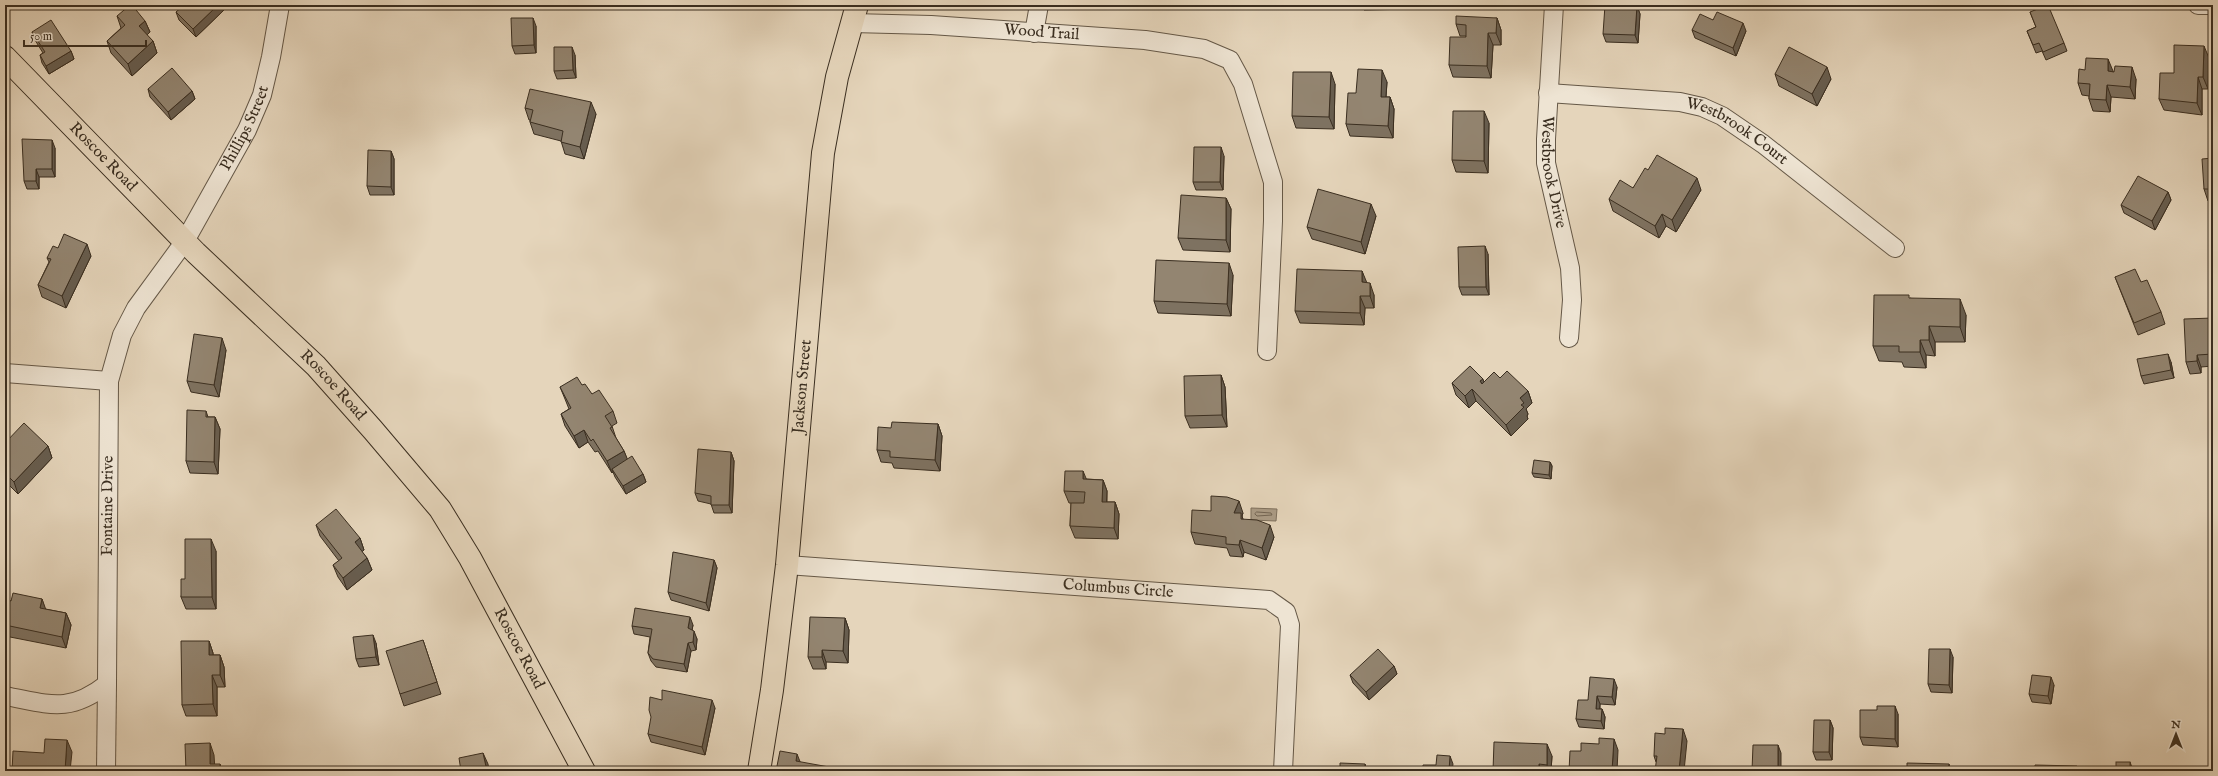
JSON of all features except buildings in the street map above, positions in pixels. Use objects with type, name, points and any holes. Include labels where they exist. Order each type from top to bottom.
[{"type":"main road","name":"Jackson Street","points":[[759,771],[772,690],[787,566],[823,152],[837,77],[855,14]]},
{"type":"main road","name":"Roscoe Road","points":[[5,57],[185,241],[316,366],[440,509],[474,564],[584,771]]},
{"type":"street","name":"Phillips Street","points":[[185,241],[247,130],[262,95],[271,57],[280,5]]},
{"type":"street","points":[[1034,33],[1039,5]]},
{"type":"street","name":"Westbrook Drive","points":[[1554,5],[1548,93],[1546,163],[1570,268],[1572,300],[1569,338]]},
{"type":"street","points":[[2198,5],[2213,5]]},
{"type":"street","name":"Wood Trail","points":[[855,14],[931,25],[1145,40],[1204,49],[1230,60],[1243,84],[1273,182],[1273,221],[1267,351]]},
{"type":"street","name":"Westbrook Court","points":[[1548,93],[1680,102],[1702,107],[1722,116],[1763,144],[1895,248]]},
{"type":"street","name":"Fontaine Drive","points":[[106,771],[109,381],[122,335],[136,308],[185,241]]},
{"type":"street","points":[[5,373],[109,381]]},
{"type":"street","name":"Columbus Circle","points":[[787,566],[1270,600],[1286,612],[1290,625],[1283,771]]},
{"type":"street","points":[[5,696],[60,705],[73,704],[96,692],[107,684]]},
{"type":"water","points":[[1251,508],[1277,509],[1276,521],[1251,520]]}]
